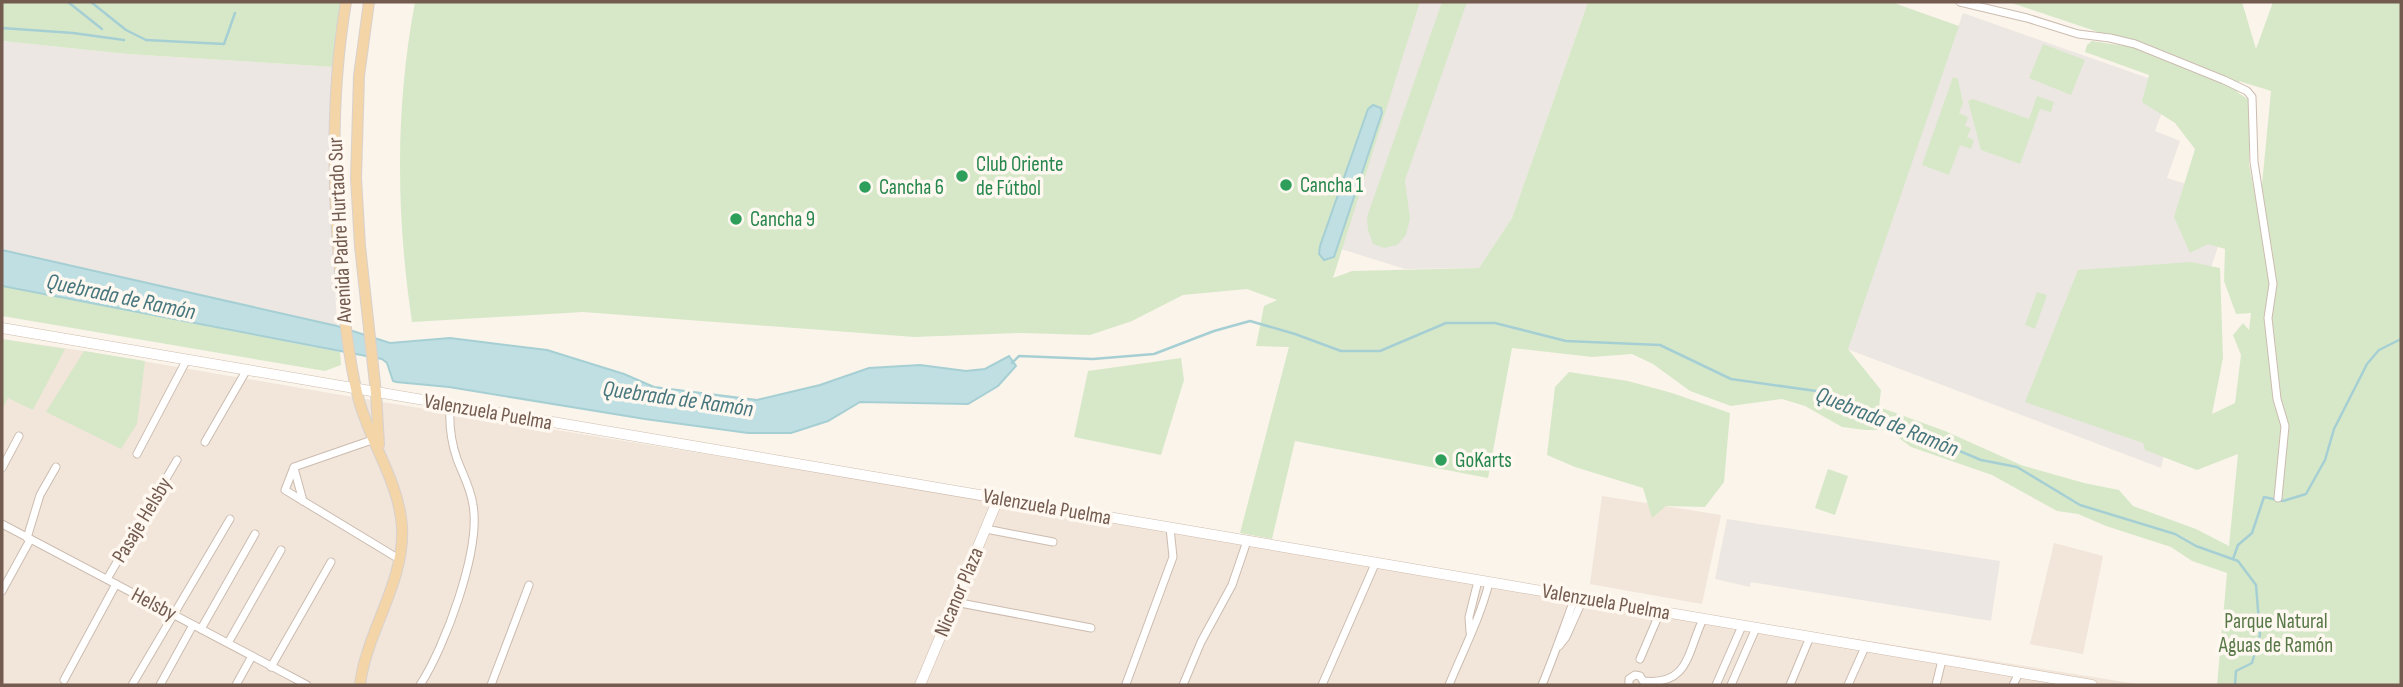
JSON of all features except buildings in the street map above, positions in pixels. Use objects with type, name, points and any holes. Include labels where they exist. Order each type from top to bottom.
[{"type":"main road","name":"Avenida Padre Hurtado Sur","points":[[346,2],[337,83],[334,157],[336,230],[344,316],[356,390],[401,519],[402,538],[399,559],[360,685]]},
{"type":"main road","name":"Avenida Padre Hurtado Sur","points":[[369,2],[359,76],[356,144],[359,234],[374,366],[380,454]]},
{"type":"street","points":[[1960,2],[2078,34],[2135,44],[2224,80],[2247,91],[2252,97],[2254,162],[2273,284],[2268,318],[2277,399],[2285,426],[2278,498]]},
{"type":"street","name":"Valenzuela Puelma","points":[[2,328],[2019,673],[2031,680],[2085,685]]},
{"type":"street","points":[[136,454],[186,360]]},
{"type":"street","points":[[205,442],[246,371]]},
{"type":"street","points":[[420,685],[438,653],[448,626],[471,555],[475,532],[472,500],[452,439],[450,406]]},
{"type":"street","points":[[2,468],[19,436]]},
{"type":"street","points":[[372,440],[294,467],[285,490],[399,559]]},
{"type":"street","name":"Pasaje Helsby","points":[[107,579],[177,460]]},
{"type":"street","points":[[2,591],[29,539],[40,495],[56,467]]},
{"type":"street","points":[[294,467],[303,501]]},
{"type":"street","name":"Nicanor Plaza","points":[[920,685],[998,499]]},
{"type":"street","points":[[132,685],[230,519]]},
{"type":"street","name":"Helsby","points":[[2,524],[305,685]]},
{"type":"street","points":[[1126,684],[1173,557],[1170,528]]},
{"type":"street","points":[[986,529],[1053,542]]},
{"type":"street","points":[[201,629],[255,534]]},
{"type":"street","points":[[1183,685],[1201,642],[1232,584],[1247,541]]},
{"type":"street","points":[[228,643],[281,550]]},
{"type":"street","points":[[271,667],[331,562]]},
{"type":"street","points":[[1322,685],[1375,564]]},
{"type":"street","points":[[1470,633],[1469,617],[1478,581]]},
{"type":"street","points":[[1449,685],[1478,619],[1489,583]]},
{"type":"street","name":"Pasaje Helsby","points":[[64,680],[116,584]]},
{"type":"street","points":[[491,685],[529,585]]},
{"type":"street","points":[[1542,685],[1558,647],[1560,635],[1579,598]]},
{"type":"street","points":[[955,602],[1091,628]]},
{"type":"street","points":[[1640,659],[1660,612]]},
{"type":"street","points":[[1629,685],[1632,675],[1638,675],[1642,683],[1670,680],[1679,674],[1703,619]]},
{"type":"street","points":[[160,685],[193,625]]},
{"type":"street","points":[[1716,685],[1742,626]]},
{"type":"street","points":[[1731,685],[1756,628]]},
{"type":"street","points":[[1790,685],[1810,637]]},
{"type":"street","points":[[1848,685],[1865,647]]},
{"type":"street","points":[[236,685],[251,656]]},
{"type":"street","points":[[1936,685],[1942,660]]},
{"type":"street","points":[[2013,685],[2019,673]]},
{"type":"shaded area","points":[[1420,2],[1588,2],[1512,218],[1479,268],[1405,269],[1341,249]]},
{"type":"shaded area","points":[[1963,13],[2172,84],[2155,131],[2180,141],[2167,178],[2234,199],[2197,309],[2161,468],[1847,349]]},
{"type":"shaded area","points":[[2,41],[127,54],[334,67],[331,206],[337,326],[2,250]]},
{"type":"shaded area","points":[[2,339],[382,402],[2143,685],[2,685]]},
{"type":"shaded area","points":[[1602,496],[1721,515],[1702,604],[1590,584]]},
{"type":"shaded area","points":[[1727,519],[2000,561],[1991,621],[1751,582],[1750,587],[1715,579]]},
{"type":"shaded area","points":[[2054,543],[2103,556],[2083,654],[2030,644]]},
{"type":"green space","points":[[2,2],[344,2],[334,67],[127,54],[2,41]]},
{"type":"green space","name":"Parque Natural Aguas de Ramón","points":[[415,2],[1420,2],[1333,278],[1352,271],[1479,268],[1512,218],[1588,2],[1891,2],[1959,26],[1848,349],[1881,390],[1879,407],[1945,431],[2021,465],[2119,490],[2133,506],[2196,529],[2229,546],[2238,454],[2197,470],[2145,450],[2143,443],[2025,402],[2078,270],[2191,262],[2220,268],[2223,358],[2212,414],[2235,403],[2241,355],[2233,335],[2243,323],[2249,330],[2251,313],[2236,314],[2224,281],[2225,249],[2208,244],[2190,253],[2174,217],[2195,149],[2175,123],[2142,102],[2149,75],[2085,52],[2092,41],[2125,46],[2128,42],[2009,2],[2242,2],[2256,49],[2273,2],[2401,2],[2401,685],[2217,685],[2227,573],[2192,561],[2171,547],[2078,514],[2057,511],[1992,475],[1911,447],[1888,430],[1842,427],[1805,406],[1782,399],[1731,406],[1690,391],[1653,364],[1632,354],[1592,357],[1512,348],[1488,478],[1295,441],[1272,539],[1240,533],[1289,347],[1256,346],[1264,306],[1277,300],[1247,289],[1183,295],[1132,321],[1090,335],[1021,333],[914,337],[583,312],[412,322],[403,242],[400,162],[408,42]],"holes":[[[2239,81],[2271,91],[2259,216],[2249,164],[2249,100],[2237,92]]]},
{"type":"green space","points":[[1442,2],[1467,2],[1405,180],[1410,219],[1406,235],[1397,245],[1384,248],[1373,244],[1367,217]]},
{"type":"green space","points":[[2043,44],[2085,60],[2071,95],[2029,78]]},
{"type":"green space","points":[[1953,77],[1958,79],[1963,103],[1959,113],[1968,117],[1965,126],[1971,128],[1967,137],[1974,140],[1971,149],[1960,145],[1949,175],[1922,165]]},
{"type":"green space","points":[[2037,96],[2054,102],[2051,112],[2040,109],[2020,164],[1981,150],[1968,101],[1973,99],[2029,119]]},
{"type":"green space","points":[[2,286],[340,352],[341,365],[325,371],[2,316]]},
{"type":"green space","points":[[2037,292],[2047,295],[2035,329],[2025,325]]},
{"type":"green space","points":[[2,339],[65,349],[33,410],[8,398],[2,409]]},
{"type":"green space","points":[[84,351],[145,361],[137,424],[121,449],[46,412]]},
{"type":"green space","points":[[1181,358],[1184,380],[1161,455],[1074,437],[1088,371]]},
{"type":"green space","points":[[1569,372],[1628,381],[1730,413],[1724,482],[1705,507],[1666,506],[1652,518],[1643,488],[1575,467],[1547,455],[1555,387]]},
{"type":"green space","points":[[1828,469],[1848,476],[1835,515],[1815,508]]},
{"type":"water","points":[[1373,105],[1381,108],[1382,113],[1334,257],[1324,260],[1319,254],[1320,246],[1368,109]]},
{"type":"water","points":[[2,250],[337,326],[390,343],[450,338],[547,350],[624,374],[654,387],[757,400],[820,385],[869,368],[920,365],[966,371],[985,369],[1009,356],[1016,366],[998,386],[968,404],[860,402],[828,421],[791,433],[748,433],[449,387],[396,382],[393,381],[387,363],[382,359],[2,286]]},
{"type":"waterway","points":[[68,2],[102,29]]},
{"type":"waterway","points":[[91,2],[126,30],[146,40],[224,44],[235,13]]},
{"type":"waterway","points":[[2,28],[124,40]]},
{"type":"waterway","name":"Quebrada de Ramón","points":[[1012,363],[1019,356],[1093,359],[1154,354],[1214,331],[1250,321],[1341,351],[1380,351],[1446,323],[1495,323],[1566,341],[1660,345],[1731,379],[1816,391],[1981,460],[2017,467],[2080,505],[2175,534],[2196,546],[2238,561],[2256,585],[2260,635],[2252,663],[2236,671],[2235,685]]},
{"type":"waterway","points":[[2233,559],[2238,545],[2252,533],[2264,497],[2283,501],[2306,494],[2325,460],[2334,429],[2367,364],[2379,350],[2401,339]]},
{"type":"place","name":"Club Oriente de Fútbol","points":[[962,176]]},
{"type":"place","name":"Cancha 1","points":[[1286,185]]},
{"type":"place","name":"Cancha 6","points":[[865,187]]},
{"type":"place","name":"Cancha 9","points":[[736,219]]},
{"type":"place","name":"GoKarts","points":[[1441,460]]}]
